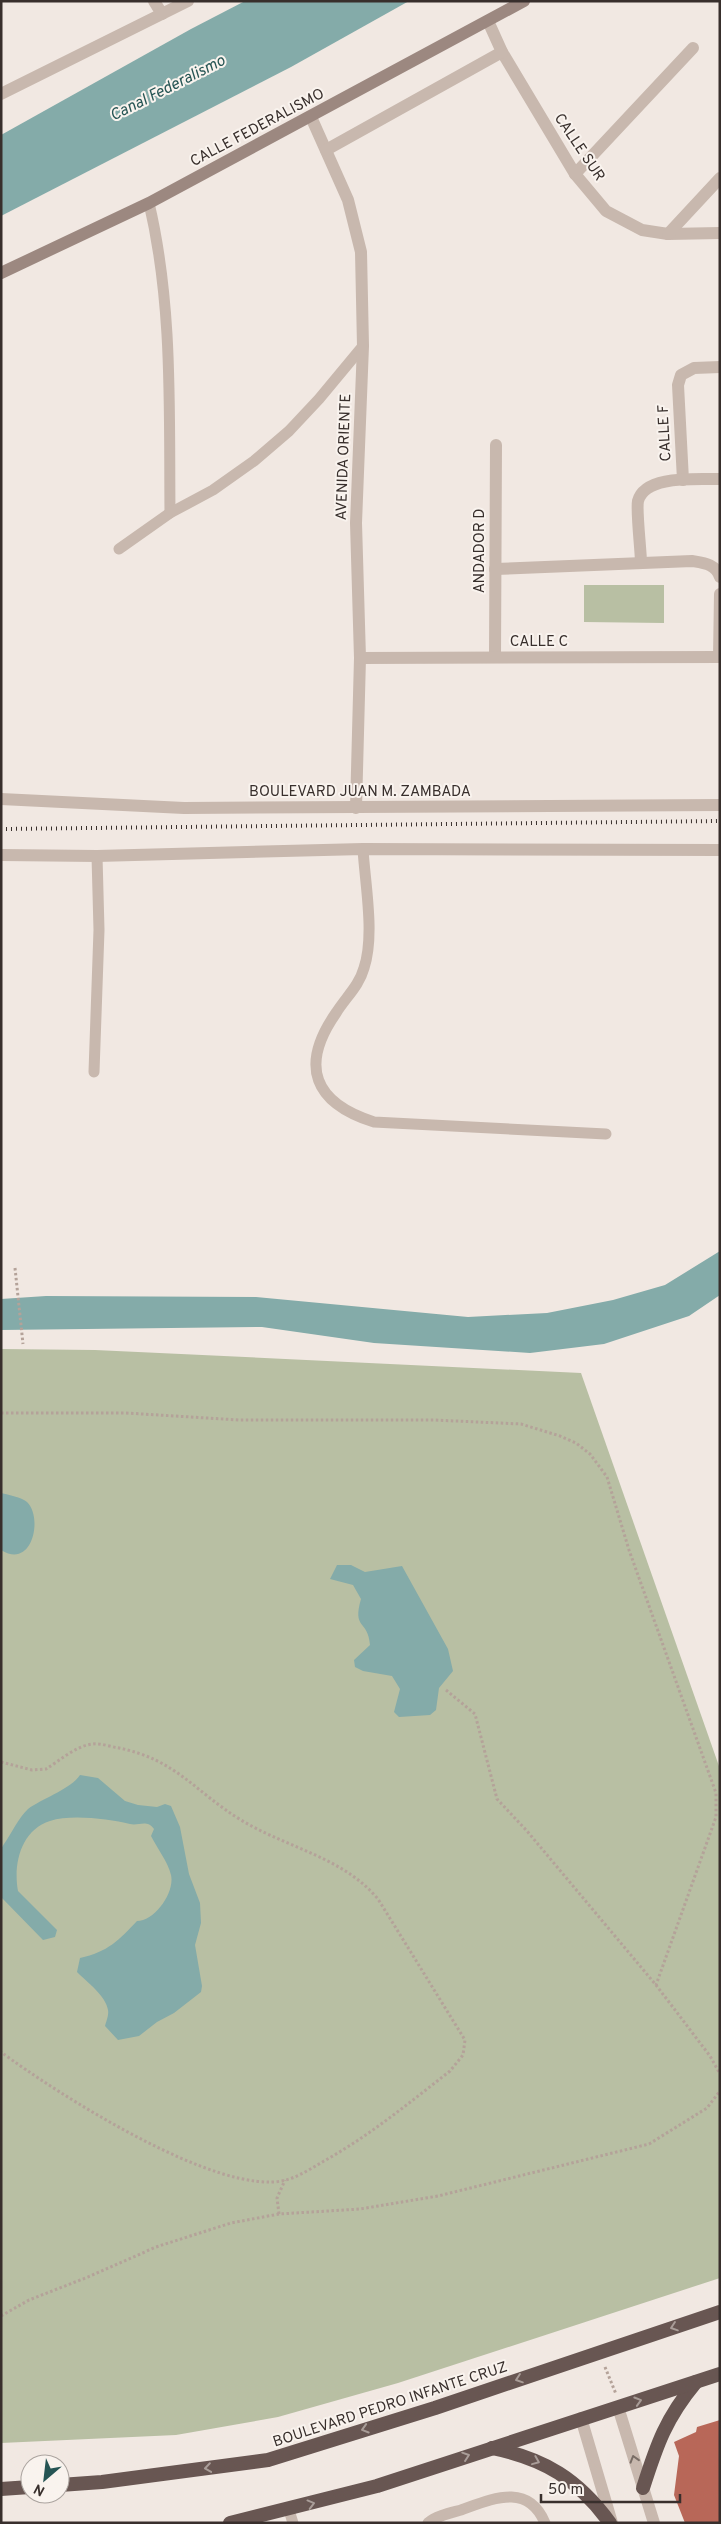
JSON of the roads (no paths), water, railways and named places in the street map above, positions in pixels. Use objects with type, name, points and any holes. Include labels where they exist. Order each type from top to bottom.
[{"type":"highway","name":"BOULEVARD PEDRO INFANTE CRUZ","points":[[70,2484],[102,2482],[268,2460],[436,2408],[720,2312]]},
{"type":"highway","points":[[230,2523],[291,2516],[489,2448],[720,2374]]},
{"type":"highway","points":[[643,2488],[666,2425],[676,2406],[697,2381]]},
{"type":"highway","points":[[489,2448],[519,2454],[547,2465],[573,2481],[595,2502],[611,2523]]},
{"type":"highway","points":[[1,2489],[20,2488]]},
{"type":"main road","name":"CALLE FEDERALISMO","points":[[1,273],[149,203],[524,1]]},
{"type":"street","points":[[154,1],[162,14]]},
{"type":"street","points":[[1,94],[188,1]]},
{"type":"street","name":"CALLE SUR","points":[[488,21],[502,52],[576,174],[606,211],[642,230],[668,234],[720,233]]},
{"type":"street","points":[[576,174],[693,48]]},
{"type":"street","points":[[326,150],[502,52]]},
{"type":"street","name":"AVENIDA ORIENTE","points":[[311,117],[356,223],[361,252],[363,346],[356,523],[360,658],[356,808]]},
{"type":"street","points":[[668,234],[720,178]]},
{"type":"street","name":"CALLE F","points":[[683,480],[678,385],[681,375],[694,368],[720,367]]},
{"type":"street","name":"ANDADOR D","points":[[495,657],[496,445]]},
{"type":"street","points":[[641,563],[638,501],[647,488],[654,484],[683,480],[720,480]]},
{"type":"street","points":[[495,568],[692,561],[706,563],[718,572]]},
{"type":"street","points":[[719,657],[720,594]]},
{"type":"street","name":"CALLE C","points":[[360,658],[719,657]]},
{"type":"street","name":"BOULEVARD JUAN M. ZAMBADA","points":[[1,799],[147,807],[356,808],[720,804]]},
{"type":"street","points":[[1,854],[97,856],[363,850],[720,850]]},
{"type":"street","points":[[619,2406],[654,2523]]},
{"type":"street","points":[[580,2418],[611,2523]]},
{"type":"lane","points":[[149,203],[164,280],[169,350],[170,513]]},
{"type":"lane","points":[[119,549],[170,513],[213,490],[254,461],[289,431],[319,399],[363,346]]},
{"type":"lane","points":[[363,850],[368,938],[365,966],[358,983],[326,1029],[316,1054],[317,1072],[324,1092],[337,1106],[351,1115],[374,1122],[606,1134]]},
{"type":"lane","points":[[94,1072],[99,930],[97,856]]},
{"type":"lane","points":[[428,2523],[498,2497],[518,2497],[533,2504],[545,2523]]},
{"type":"water","name":"Canal Federalismo","points":[[245,1],[409,1],[291,67],[1,216],[1,135]]},
{"type":"water","points":[[720,1251],[720,1295],[689,1316],[604,1344],[530,1353],[374,1343],[262,1327],[1,1330],[1,1299],[46,1296],[256,1297],[468,1317],[547,1313],[613,1300],[665,1285]]},
{"type":"water","points":[[1,1493],[24,1500],[32,1509],[34,1529],[32,1539],[28,1548],[21,1553],[12,1554],[1,1550]]},
{"type":"water","points":[[337,1565],[351,1565],[365,1572],[402,1566],[448,1649],[453,1671],[439,1688],[436,1710],[430,1715],[399,1717],[394,1712],[400,1689],[392,1676],[363,1671],[355,1667],[354,1660],[370,1645],[369,1637],[359,1620],[361,1599],[353,1585],[330,1579]]},
{"type":"water","points":[[80,1775],[98,1778],[125,1801],[138,1805],[157,1807],[165,1804],[171,1806],[180,1827],[189,1874],[200,1903],[201,1923],[195,1945],[202,1986],[201,1992],[139,2036],[118,2040],[105,2026],[108,2012],[104,2000],[77,1972],[80,1958],[106,1949],[137,1921],[144,1920],[157,1911],[167,1897],[170,1889],[171,1875],[165,1860],[151,1836],[154,1829],[149,1824],[68,1818],[50,1821],[40,1825],[32,1832],[21,1849],[18,1859],[18,1891],[57,1930],[55,1937],[43,1940],[1,1897],[1,1849],[18,1821],[28,1809],[64,1789]]},
{"type":"railway","points":[[1,829],[720,821]]}]
